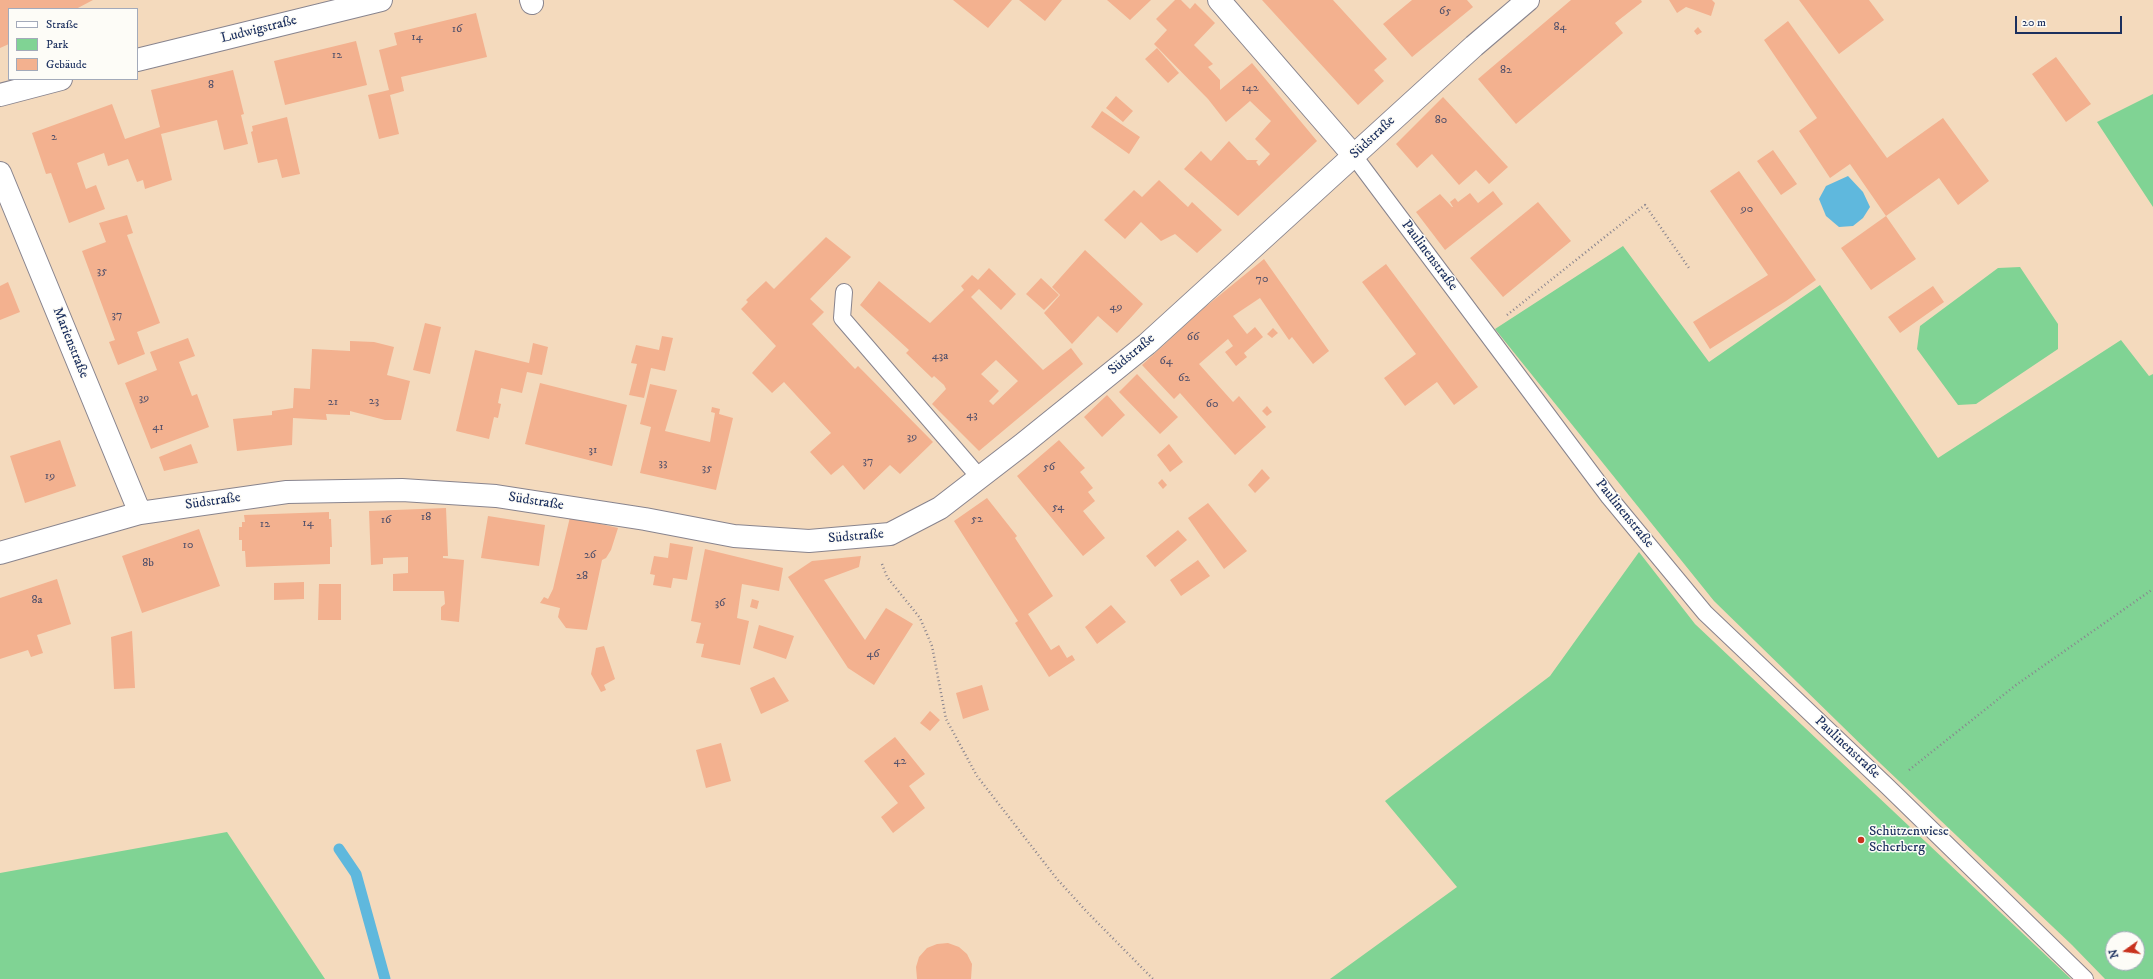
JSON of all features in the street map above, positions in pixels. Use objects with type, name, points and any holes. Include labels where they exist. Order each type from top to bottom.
[{"type":"street","name":"Ludwigstraße","points":[[138,60],[381,0]]},
{"type":"street","name":"Paulinenstraße","points":[[1219,0],[1354,156]]},
{"type":"street","name":"Südstraße","points":[[0,553],[140,513],[287,492],[402,490],[496,496],[645,518],[734,536],[809,541],[890,534],[940,508],[980,478],[1147,344],[1474,46],[1528,0]]},
{"type":"street","points":[[0,95],[57,80]]},
{"type":"street","name":"Marienstraße","points":[[0,173],[140,513]]},
{"type":"lane","name":"Paulinenstraße","points":[[1354,156],[1609,497],[1705,613],[1888,787],[2084,979]]},
{"type":"lane","points":[[844,292],[842,318],[980,478]]},
{"type":"path","points":[[1485,332],[1646,206],[1689,268]]},
{"type":"path","points":[[871,536],[887,577],[920,618],[932,646],[946,719],[977,776],[1057,879],[1087,912],[1153,979]]},
{"type":"path","points":[[1888,787],[2016,685],[2153,589]]},
{"type":"green space","points":[[2153,94],[2153,207],[2097,122]]},
{"type":"green space","points":[[1623,246],[1709,362],[1820,285],[1938,458],[2121,340],[2149,376],[2153,374],[2153,979],[2105,979],[2072,945],[1881,764],[1714,601],[1495,329]]},
{"type":"green space","points":[[2020,267],[2058,324],[2058,349],[1976,404],[1958,405],[1917,349],[1920,326],[1998,268]]},
{"type":"green space","points":[[1639,552],[1695,624],[2071,979],[1330,979],[1457,887],[1385,801],[1550,676]]},
{"type":"green space","points":[[227,832],[325,979],[0,979],[0,873]]},
{"type":"water","points":[[1848,176],[1863,192],[1870,207],[1863,218],[1853,226],[1839,227],[1826,216],[1819,199],[1826,186]]},
{"type":"building","points":[[0,0],[93,0],[78,8],[8,8],[8,44],[0,48]]},
{"type":"building","points":[[953,0],[1012,0],[988,28]]},
{"type":"building","points":[[1019,0],[1062,0],[1045,21]]},
{"type":"building","points":[[1107,0],[1151,0],[1130,20]]},
{"type":"building","points":[[1175,0],[1181,0],[1190,9],[1195,3],[1215,23],[1194,45],[1213,64],[1208,67],[1220,80],[1220,90],[1252,63],[1317,141],[1238,216],[1184,169],[1201,151],[1211,161],[1229,141],[1247,160],[1258,160],[1256,162],[1259,166],[1270,154],[1255,139],[1271,121],[1250,101],[1226,122],[1208,99],[1154,44],[1167,30],[1156,19]]},
{"type":"building","points":[[1262,0],[1333,0],[1387,59],[1374,70],[1384,81],[1358,105]]},
{"type":"building","points":[[1412,0],[1467,0],[1473,7],[1412,57],[1383,24]]},
{"type":"building","points":[[1571,0],[1641,0],[1642,2],[1615,23],[1623,33],[1516,124],[1478,79]]},
{"type":"building","points":[[1669,0],[1712,0],[1715,3],[1711,16],[1686,7],[1677,13]]},
{"type":"building","points":[[1799,0],[1869,0],[1884,20],[1839,54]]},
{"type":"building","points":[[476,13],[487,57],[401,77],[404,91],[390,95],[399,134],[379,139],[368,95],[389,90],[379,50],[397,45],[394,33]]},
{"type":"building","points":[[1788,21],[1887,158],[1943,118],[1989,181],[1958,205],[1939,178],[1886,216],[1850,164],[1830,178],[1799,131],[1817,118],[1764,40]]},
{"type":"building","points":[[1698,27],[1702,32],[1697,35],[1694,31]]},
{"type":"building","points":[[356,41],[367,85],[285,105],[274,61]]},
{"type":"building","points":[[1157,48],[1179,73],[1168,83],[1145,59]]},
{"type":"building","points":[[2056,57],[2091,104],[2066,122],[2032,74]]},
{"type":"building","points":[[233,70],[244,114],[241,115],[248,144],[224,150],[217,120],[161,134],[172,180],[145,189],[143,180],[137,182],[128,159],[108,166],[104,153],[77,163],[86,189],[96,185],[105,209],[69,223],[51,173],[46,174],[32,133],[112,104],[125,139],[160,127],[151,90]]},
{"type":"building","points":[[1116,96],[1133,111],[1123,122],[1106,108]]},
{"type":"building","points":[[1443,97],[1508,167],[1489,184],[1476,170],[1459,185],[1432,154],[1417,168],[1396,144]]},
{"type":"building","points":[[1102,111],[1140,137],[1129,154],[1091,127]]},
{"type":"building","points":[[287,117],[300,174],[282,178],[277,159],[258,163],[251,132],[253,131],[252,126]]},
{"type":"building","points":[[1773,150],[1797,184],[1781,195],[1757,161]]},
{"type":"building","points":[[1739,171],[1816,280],[1786,301],[1710,349],[1693,322],[1768,275],[1710,191]]},
{"type":"building","points":[[1159,180],[1188,207],[1192,202],[1222,230],[1197,253],[1175,234],[1161,241],[1141,222],[1125,239],[1104,220],[1134,190],[1142,197]]},
{"type":"building","points":[[1493,191],[1503,204],[1445,250],[1416,212],[1440,194],[1453,207],[1450,202],[1455,198],[1458,202],[1470,193],[1478,203]]},
{"type":"building","points":[[1538,202],[1571,241],[1503,297],[1470,258]]},
{"type":"building","points":[[127,215],[133,233],[127,235],[160,323],[137,332],[145,354],[118,365],[109,342],[115,340],[82,251],[106,242],[99,223]]},
{"type":"building","points":[[1886,216],[1916,259],[1871,290],[1841,248]]},
{"type":"building","points":[[826,237],[851,257],[810,299],[824,312],[812,324],[855,369],[858,366],[933,442],[900,474],[890,465],[864,490],[843,465],[831,475],[810,452],[831,433],[784,382],[772,393],[752,373],[776,346],[741,309],[748,302],[746,300],[766,281],[774,289]]},
{"type":"building","points":[[1085,250],[1143,304],[1117,333],[1098,316],[1072,344],[1044,313],[1060,295],[1052,287]]},
{"type":"building","points":[[1264,259],[1329,351],[1313,364],[1292,337],[1289,340],[1260,298],[1233,316],[1247,334],[1255,327],[1263,337],[1244,353],[1247,357],[1236,366],[1225,352],[1233,346],[1228,339],[1199,364],[1233,402],[1239,396],[1266,427],[1235,455],[1180,393],[1174,399],[1142,365],[1204,308]]},
{"type":"building","points":[[1386,264],[1478,387],[1454,405],[1437,382],[1405,406],[1384,378],[1416,354],[1362,282]]},
{"type":"building","points":[[989,268],[1016,294],[1001,310],[979,289],[971,297],[1043,370],[1071,348],[1083,364],[979,451],[932,404],[946,389],[944,385],[934,376],[932,378],[906,353],[909,350],[860,305],[879,281],[930,323],[964,290],[961,286],[972,275],[978,280]],"holes":[[[996,360],[1018,381],[993,405],[989,401],[999,391],[981,374]]]},
{"type":"building","points":[[1041,278],[1059,295],[1044,310],[1026,294]]},
{"type":"building","points":[[8,282],[20,312],[0,320],[0,286]]},
{"type":"building","points":[[1933,286],[1944,302],[1900,333],[1888,317]]},
{"type":"building","points":[[425,323],[441,327],[430,374],[413,370]]},
{"type":"building","points":[[1273,328],[1278,333],[1272,338],[1267,334]]},
{"type":"building","points":[[662,336],[673,338],[665,371],[651,368],[644,398],[629,395],[637,364],[631,363],[636,345],[659,350]]},
{"type":"building","points":[[188,338],[195,356],[179,362],[192,396],[197,394],[209,427],[151,449],[125,383],[157,370],[150,352]]},
{"type":"building","points":[[350,341],[374,342],[394,347],[387,375],[410,381],[401,420],[385,420],[350,411],[350,415],[326,414],[327,420],[293,418],[292,445],[237,451],[233,419],[272,415],[272,411],[293,408],[294,388],[310,389],[312,349],[350,351]]},
{"type":"building","points":[[533,343],[548,347],[542,375],[527,372],[522,393],[501,388],[498,403],[501,404],[498,418],[494,417],[489,439],[456,431],[475,350],[529,363]]},
{"type":"building","points":[[1137,374],[1178,417],[1160,434],[1119,392]]},
{"type":"building","points":[[540,383],[627,405],[612,466],[525,444]]},
{"type":"building","points":[[650,384],[677,390],[665,431],[710,442],[715,413],[711,412],[712,407],[720,409],[719,414],[733,418],[716,490],[640,473],[651,427],[640,424]]},
{"type":"building","points":[[1107,395],[1125,415],[1102,437],[1084,417]]},
{"type":"building","points":[[1267,406],[1272,412],[1267,416],[1262,411]]},
{"type":"building","points":[[60,440],[76,486],[25,503],[10,456]]},
{"type":"building","points":[[1059,440],[1085,468],[1080,472],[1093,488],[1088,492],[1095,501],[1083,511],[1105,538],[1083,556],[1017,476]]},
{"type":"building","points":[[191,444],[198,463],[164,471],[159,457]]},
{"type":"building","points":[[1169,444],[1183,462],[1170,472],[1157,455]]},
{"type":"building","points":[[1262,469],[1270,478],[1255,493],[1248,485]]},
{"type":"building","points":[[1162,479],[1167,485],[1163,489],[1158,483]]},
{"type":"building","points":[[987,498],[1017,536],[1015,538],[1053,596],[1028,614],[1051,650],[1059,645],[1067,658],[1072,655],[1075,660],[1049,677],[1015,623],[1018,621],[954,521]]},
{"type":"building","points":[[1208,503],[1247,551],[1224,569],[1188,518]]},
{"type":"building","points":[[446,508],[448,556],[443,556],[443,558],[464,560],[459,622],[441,620],[441,607],[445,604],[444,591],[393,591],[393,574],[408,573],[408,557],[383,558],[383,564],[371,565],[369,511]]},
{"type":"building","points":[[329,512],[329,519],[331,519],[332,547],[330,547],[330,564],[246,567],[245,551],[242,551],[242,540],[239,540],[239,527],[242,527],[242,522],[245,522],[244,515]]},
{"type":"building","points":[[488,516],[545,525],[539,566],[481,558]]},
{"type":"building","points":[[570,517],[618,528],[611,550],[606,558],[602,560],[587,630],[566,628],[558,617],[560,608],[540,603],[544,597],[548,599],[553,589]]},
{"type":"building","points":[[199,529],[220,586],[142,613],[122,556]]},
{"type":"building","points":[[1178,530],[1187,540],[1155,567],[1146,556]]},
{"type":"building","points":[[670,543],[693,547],[687,580],[673,578],[671,588],[653,585],[655,575],[650,574],[654,556],[668,558]]},
{"type":"building","points":[[705,549],[783,568],[779,591],[742,584],[737,618],[749,621],[740,665],[701,657],[704,644],[696,643],[701,623],[691,621]]},
{"type":"building","points":[[861,556],[859,567],[824,580],[865,640],[886,608],[913,624],[874,685],[848,668],[788,577],[812,561]]},
{"type":"building","points":[[1198,560],[1210,576],[1181,596],[1170,580]]},
{"type":"building","points":[[57,579],[71,624],[37,635],[43,653],[31,657],[28,650],[0,659],[0,598]]},
{"type":"building","points":[[304,582],[304,599],[274,600],[274,583]]},
{"type":"building","points":[[319,584],[341,584],[341,620],[318,620]]},
{"type":"building","points":[[752,599],[759,601],[757,609],[750,607]]},
{"type":"building","points":[[1111,605],[1126,622],[1097,644],[1085,627]]},
{"type":"building","points":[[759,625],[794,636],[786,659],[753,648]]},
{"type":"building","points":[[132,631],[135,688],[114,689],[111,637]]},
{"type":"building","points":[[604,646],[615,679],[604,685],[606,690],[601,692],[591,674],[596,648]]},
{"type":"building","points":[[774,677],[789,701],[761,714],[750,688]]},
{"type":"building","points":[[982,685],[989,710],[963,719],[956,693]]},
{"type":"building","points":[[930,711],[940,720],[930,731],[920,723]]},
{"type":"building","points":[[895,737],[925,774],[909,786],[925,808],[893,833],[881,817],[898,803],[864,761]]},
{"type":"building","points":[[721,743],[731,781],[706,788],[696,750]]},
{"type":"building","points":[[948,943],[959,947],[967,954],[972,964],[971,979],[917,979],[916,967],[919,957],[927,948],[937,944]]},
{"type":"waterway","points":[[339,849],[356,874],[385,979]]},
{"type":"place","name":"Schützenwiese Scherberg","points":[[1861,840]]}]
